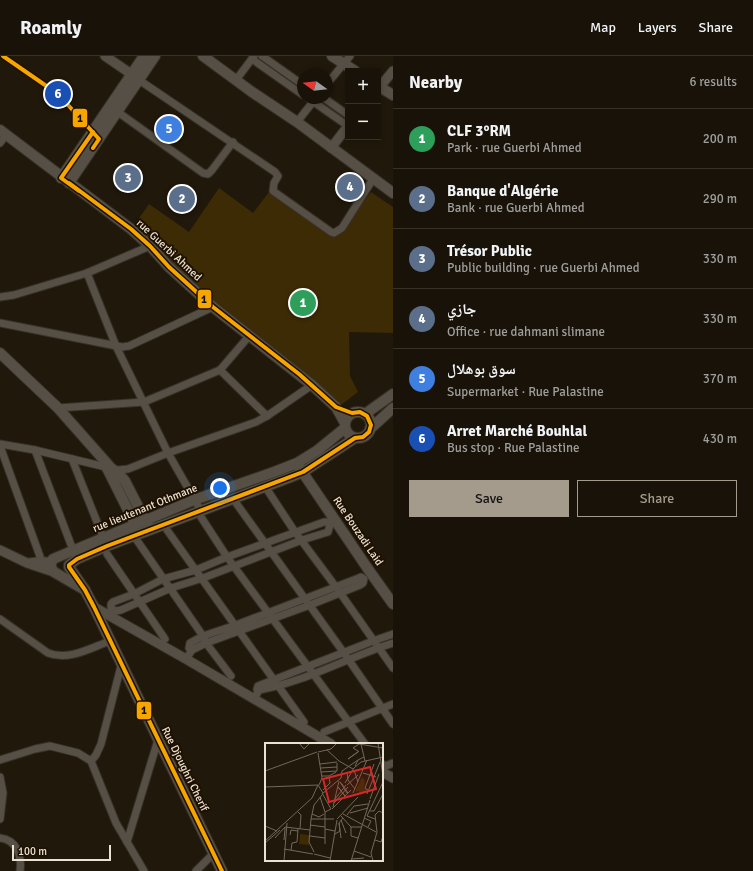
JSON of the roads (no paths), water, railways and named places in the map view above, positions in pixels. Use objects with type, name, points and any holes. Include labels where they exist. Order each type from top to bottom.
[{"type":"main road","points":[[136,77],[144,56]]},
{"type":"main road","points":[[65,180],[136,77],[155,56]]},
{"type":"main road","points":[[203,56],[297,122],[373,180],[393,193]]},
{"type":"main road","points":[[332,56],[347,60]]},
{"type":"main road","points":[[381,88],[393,95]]},
{"type":"main road","name":"rue Guerbi Ahmed","points":[[2,136],[131,229],[150,246],[169,267],[213,307],[312,385],[336,407]]},
{"type":"main road","points":[[0,353],[58,408],[107,464],[120,475],[125,481],[148,525]]},
{"type":"main road","points":[[365,414],[393,394]]},
{"type":"main road","points":[[336,407],[352,413],[360,412],[365,414],[371,422],[370,429]]},
{"type":"main road","points":[[336,407],[345,425],[347,433],[355,438],[363,437],[393,408]]},
{"type":"main road","points":[[345,425],[348,415],[352,413]]},
{"type":"main road","name":"rue lieutenant Othmane","points":[[106,546],[73,550],[60,556],[56,556],[51,568],[65,573],[69,566],[77,559],[106,546],[137,532],[194,500],[297,463],[318,450],[345,425]]},
{"type":"main road","name":"rue lieutenant Othmane","points":[[148,525],[201,514],[303,472],[355,438]]},
{"type":"main road","name":"Rue Bouzadi Laid","points":[[297,463],[393,604]]},
{"type":"main road","points":[[107,464],[137,532]]},
{"type":"main road","name":"Rue Djoughri Cherif","points":[[60,556],[66,558],[69,566],[94,607],[121,666],[222,871]]},
{"type":"main road","points":[[51,568],[85,590]]},
{"type":"street","points":[[105,56],[275,172],[278,176],[274,183],[273,191],[334,233],[342,228],[373,180]]},
{"type":"street","points":[[262,56],[297,80]]},
{"type":"street","points":[[236,80],[253,58],[297,91]]},
{"type":"street","points":[[333,77],[347,60]]},
{"type":"street","points":[[381,85],[393,71]]},
{"type":"street","points":[[297,122],[309,104]]},
{"type":"street","points":[[319,104],[345,124]]},
{"type":"street","points":[[332,104],[345,113]]},
{"type":"street","points":[[114,109],[203,173],[208,174],[212,170],[233,142]]},
{"type":"street","points":[[331,148],[345,130]]},
{"type":"street","points":[[0,297],[14,295],[87,273],[150,246]]},
{"type":"street","points":[[87,273],[116,346],[168,453],[201,514],[227,557],[235,565],[364,743]]},
{"type":"street","points":[[0,323],[116,346],[129,346],[213,307]]},
{"type":"street","points":[[58,408],[144,402],[220,370],[250,335]]},
{"type":"street","points":[[220,370],[267,416]]},
{"type":"street","points":[[0,445],[107,464],[122,470],[128,469],[168,453],[256,422],[312,385]]},
{"type":"street","points":[[0,445],[51,568]]},
{"type":"street","points":[[35,450],[73,550]]},
{"type":"street","points":[[72,459],[106,546],[134,594],[166,639]]},
{"type":"street","points":[[268,491],[295,532],[393,668]]},
{"type":"street","points":[[236,503],[310,605],[393,724]]},
{"type":"street","points":[[324,522],[327,522],[330,525],[328,532],[302,540],[203,578],[171,588],[121,610],[116,611],[111,609],[111,604],[113,602],[134,594],[164,579],[196,570],[227,557],[324,522]]},
{"type":"street","points":[[167,530],[203,578],[304,722]]},
{"type":"street","points":[[137,532],[164,579],[203,636],[206,643],[231,676]]},
{"type":"street","points":[[0,550],[27,563],[51,568]]},
{"type":"street","points":[[27,563],[51,568]]},
{"type":"street","points":[[186,659],[192,650],[238,628],[271,615],[305,598],[338,590]]},
{"type":"street","points":[[271,615],[310,605],[338,590]]},
{"type":"street","points":[[94,607],[329,743]]},
{"type":"street","points":[[0,619],[48,653],[54,655],[70,656],[110,640]]},
{"type":"street","points":[[192,650],[189,648],[190,643],[203,636],[238,628]]},
{"type":"street","points":[[254,699],[259,690],[313,673],[373,641],[393,634]]},
{"type":"street","points":[[276,684],[308,666],[393,643]]},
{"type":"street","points":[[91,761],[96,755],[101,744],[121,666]]},
{"type":"street","points":[[324,732],[393,704]]},
{"type":"street","points":[[127,842],[158,740]]},
{"type":"street","points":[[0,760],[50,746],[78,753],[91,761],[116,823],[144,871]]},
{"type":"street","points":[[383,764],[386,766],[393,763]]},
{"type":"street","points":[[383,773],[393,778]]},
{"type":"street","points":[[0,777],[3,793],[0,819]]},
{"type":"street","points":[[0,838],[9,841],[18,850],[21,860],[20,871]]},
{"type":"street","points":[[196,871],[213,854]]},
{"type":"place","name":"Arret Marché Bouhlal","points":[[58,94]]},
{"type":"place","name":"سوق بوهلال","points":[[169,129]]},
{"type":"place","name":"Trésor Public","points":[[128,178]]},
{"type":"place","name":"جازي","points":[[350,187]]},
{"type":"place","name":"Banque d'Algérie","points":[[182,199]]},
{"type":"place","name":"CLF 3°RM","points":[[303,303]]}]
